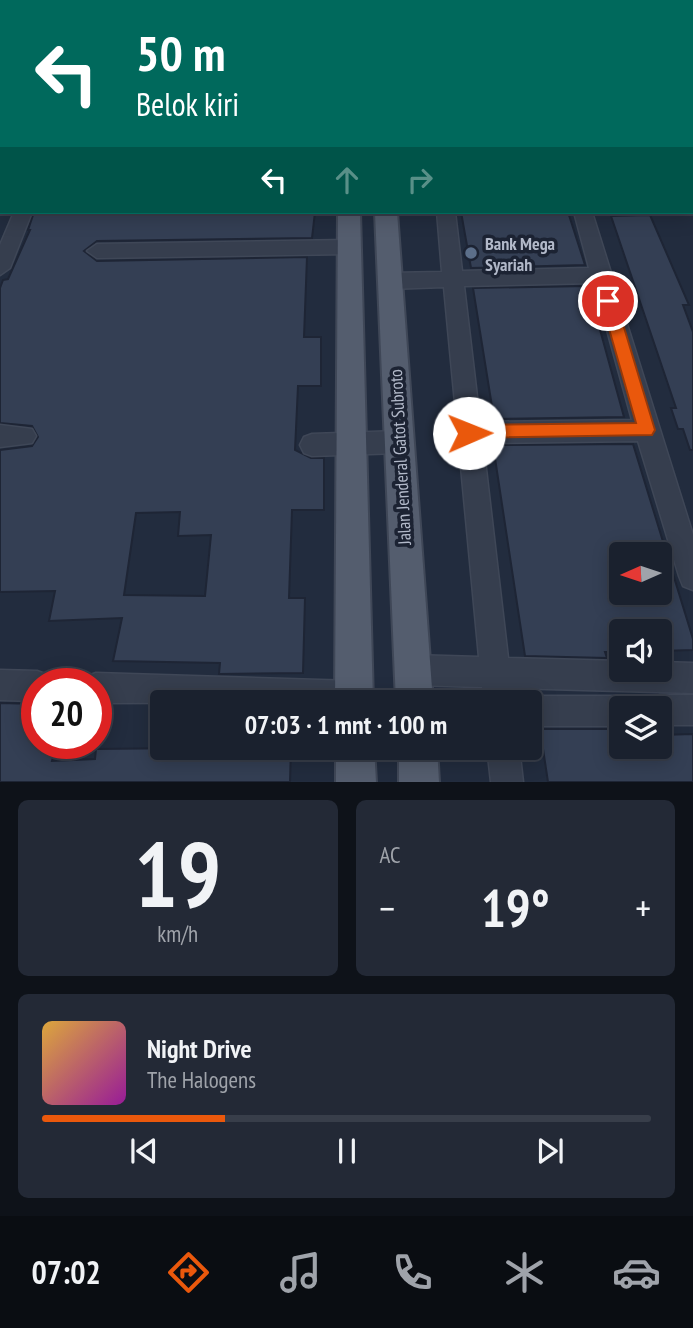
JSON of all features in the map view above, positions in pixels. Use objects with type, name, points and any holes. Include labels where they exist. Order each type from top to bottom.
[{"type":"main road","points":[[349,214],[354,690]]},
{"type":"main road","name":"Jalan Jenderal Gatot Subroto","points":[[386,214],[414,690]]},
{"type":"main road","points":[[355,760],[356,782]]},
{"type":"main road","points":[[418,760],[419,782]]},
{"type":"street","points":[[0,268],[4,248],[22,214]]},
{"type":"street","points":[[446,214],[496,690]]},
{"type":"street","points":[[584,214],[693,576]]},
{"type":"street","points":[[97,251],[349,247]]},
{"type":"street","points":[[390,281],[601,275]]},
{"type":"street","points":[[469,433],[647,430]]},
{"type":"street","points":[[312,445],[399,442]]},
{"type":"street","points":[[412,670],[693,678]]},
{"type":"street","points":[[0,685],[21,686]]},
{"type":"street","points":[[112,689],[150,690]]},
{"type":"street","points":[[672,710],[693,710]]},
{"type":"street","points":[[542,712],[609,711]]},
{"type":"street","points":[[504,760],[507,782]]},
{"type":"building","points":[[33,214],[315,214],[312,238],[97,241],[84,251],[97,261],[307,257],[304,337],[321,337],[321,386],[298,386],[295,450],[311,458],[324,458],[324,510],[292,510],[289,598],[305,598],[303,673],[219,674],[220,663],[113,661],[122,618],[49,621],[55,591],[0,592],[0,450],[32,446],[38,437],[32,426],[0,423],[0,288],[3,280],[8,279],[30,230]],"holes":[[[180,512],[178,536],[211,535],[205,596],[124,595],[136,513]]]},
{"type":"building","points":[[461,214],[569,214],[585,265],[471,268]]},
{"type":"building","points":[[650,215],[689,305],[683,305],[693,332],[693,450],[690,450],[683,429],[678,429],[671,408],[676,408],[611,216]]},
{"type":"building","points":[[588,286],[624,417],[494,419],[473,288]]},
{"type":"building","points":[[633,444],[663,542],[609,542],[609,606],[672,606],[672,571],[693,639],[693,650],[672,651],[672,619],[609,619],[609,652],[605,652],[607,658],[525,656],[493,445]]},
{"type":"building","points":[[0,703],[21,704],[21,759],[112,759],[112,749],[150,748],[150,760],[291,760],[290,782],[0,782]]},
{"type":"building","points":[[542,729],[609,729],[609,759],[672,759],[672,735],[693,734],[693,782],[548,782]]},
{"type":"place","name":"Bank Mega Syariah","points":[[471,253]]},
{"type":"route","points":[[469,433],[647,430],[608,301]]}]
